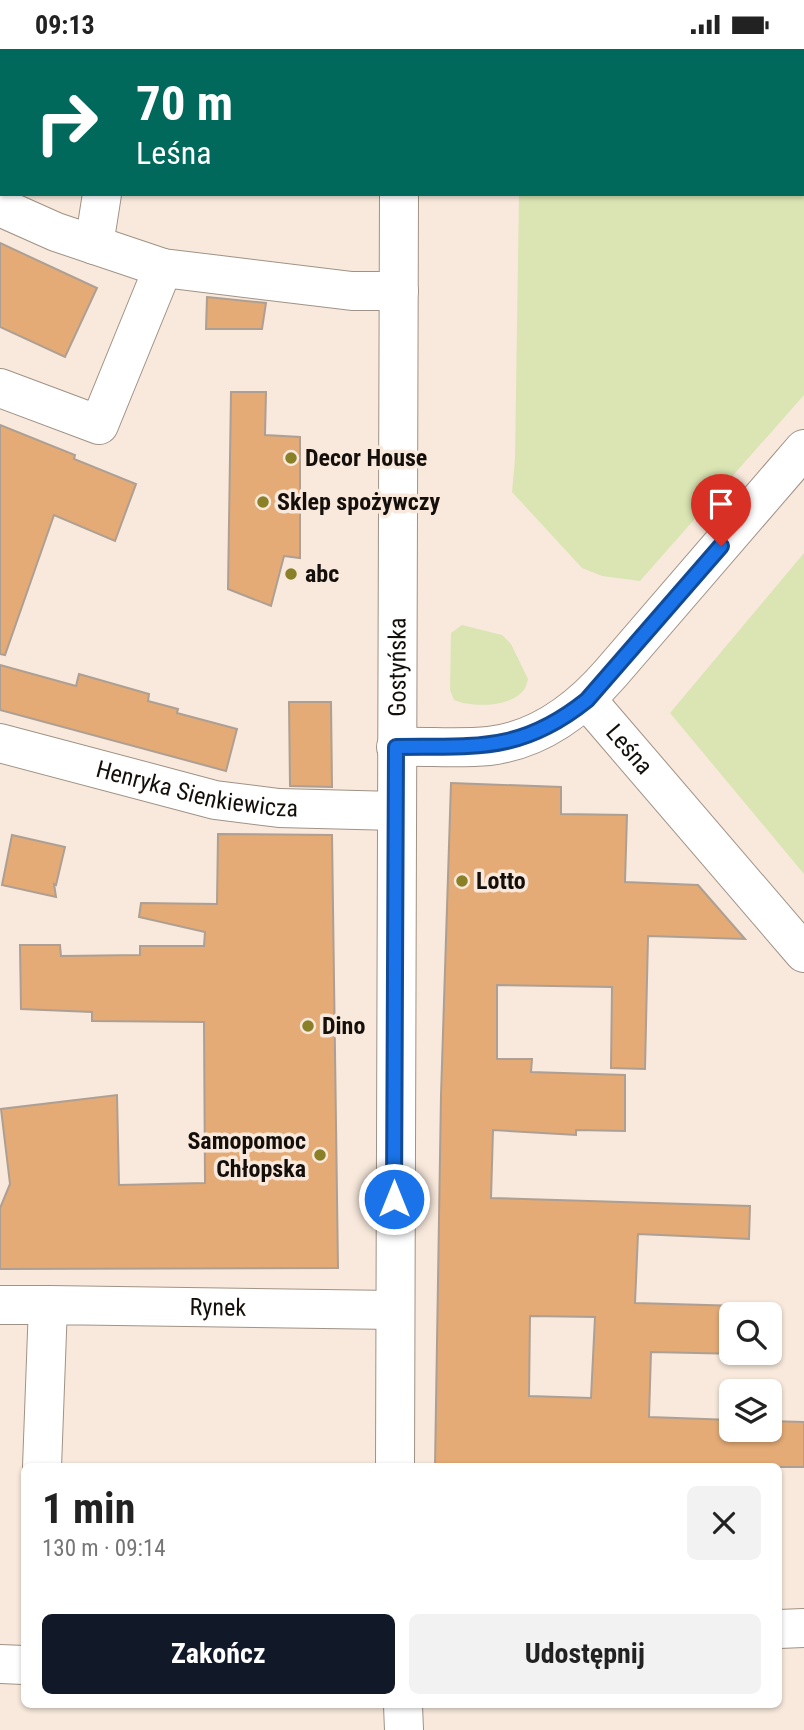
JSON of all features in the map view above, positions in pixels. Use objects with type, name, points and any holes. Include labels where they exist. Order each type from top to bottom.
[{"type":"street","points":[[94,245],[102,196]]},
{"type":"street","name":"Gostyńska","points":[[394,1310],[399,196]]},
{"type":"street","points":[[0,207],[56,232],[163,268],[352,291],[399,291]]},
{"type":"street","points":[[0,388],[99,425],[163,268]]},
{"type":"street","points":[[587,700],[804,449]]},
{"type":"street","name":"Leśna","points":[[396,747],[487,746],[502,743],[552,725],[587,700],[804,953]]},
{"type":"street","name":"Henryka Sienkiewicza","points":[[0,743],[131,780],[215,800],[279,808],[397,811]]},
{"type":"street","name":"Rynek","points":[[0,1305],[394,1310]]},
{"type":"street","points":[[42,1463],[48,1305]]},
{"type":"street","points":[[394,1310],[395,1463]]},
{"type":"street","points":[[782,1629],[804,1629]]},
{"type":"street","points":[[0,1664],[21,1665]]},
{"type":"street","points":[[403,1708],[404,1730]]},
{"type":"green space","points":[[519,196],[804,196],[804,395],[640,581],[602,576],[582,568],[512,492],[515,459]]},
{"type":"green space","points":[[804,553],[804,874],[670,713]]},
{"type":"green space","points":[[462,625],[502,635],[511,644],[528,679],[525,689],[518,696],[501,703],[481,705],[454,700],[450,690],[451,633]]},
{"type":"building","points":[[0,243],[97,288],[65,357],[0,327]]},
{"type":"building","points":[[207,297],[266,303],[262,329],[206,329]]},
{"type":"building","points":[[231,392],[266,392],[265,435],[300,437],[300,558],[284,556],[271,606],[228,589]]},
{"type":"building","points":[[0,425],[75,455],[74,459],[136,484],[115,541],[54,515],[5,655],[0,654]]},
{"type":"building","points":[[0,665],[76,686],[79,674],[149,694],[148,701],[178,709],[177,713],[237,729],[226,771],[0,710]]},
{"type":"building","points":[[289,702],[331,702],[332,787],[290,786]]},
{"type":"building","points":[[451,783],[561,787],[561,814],[627,815],[625,882],[698,885],[745,939],[648,936],[645,1069],[611,1068],[612,987],[497,985],[497,1059],[532,1059],[531,1072],[625,1075],[625,1131],[576,1130],[576,1135],[493,1130],[491,1198],[750,1206],[749,1239],[638,1234],[635,1303],[719,1305],[719,1354],[651,1352],[649,1417],[719,1420],[719,1442],[782,1442],[782,1421],[804,1422],[804,1467],[782,1467],[782,1463],[435,1463],[441,1095]],"holes":[[[530,1316],[595,1317],[591,1398],[529,1396]]]},
{"type":"building","points":[[218,834],[332,835],[338,1268],[0,1269],[0,1208],[10,1184],[1,1109],[117,1095],[119,1185],[205,1183],[204,1022],[92,1021],[92,1012],[21,1009],[20,945],[60,945],[61,956],[140,955],[140,946],[204,946],[205,932],[139,917],[141,903],[217,904]]},
{"type":"building","points":[[12,835],[65,847],[56,885],[54,884],[56,897],[2,885]]},
{"type":"place","name":"Decor House","points":[[291,458]]},
{"type":"place","name":"Sklep spożywczy","points":[[263,502]]},
{"type":"place","name":"abc","points":[[291,574]]},
{"type":"place","name":"Lotto","points":[[462,881]]},
{"type":"place","name":"Dino","points":[[308,1026]]},
{"type":"place","name":"Samopomoc Chłopska","points":[[320,1155]]},
{"type":"route","points":[[394,1199],[396,747],[487,746],[524,737],[566,717],[587,700],[721,546]]}]
